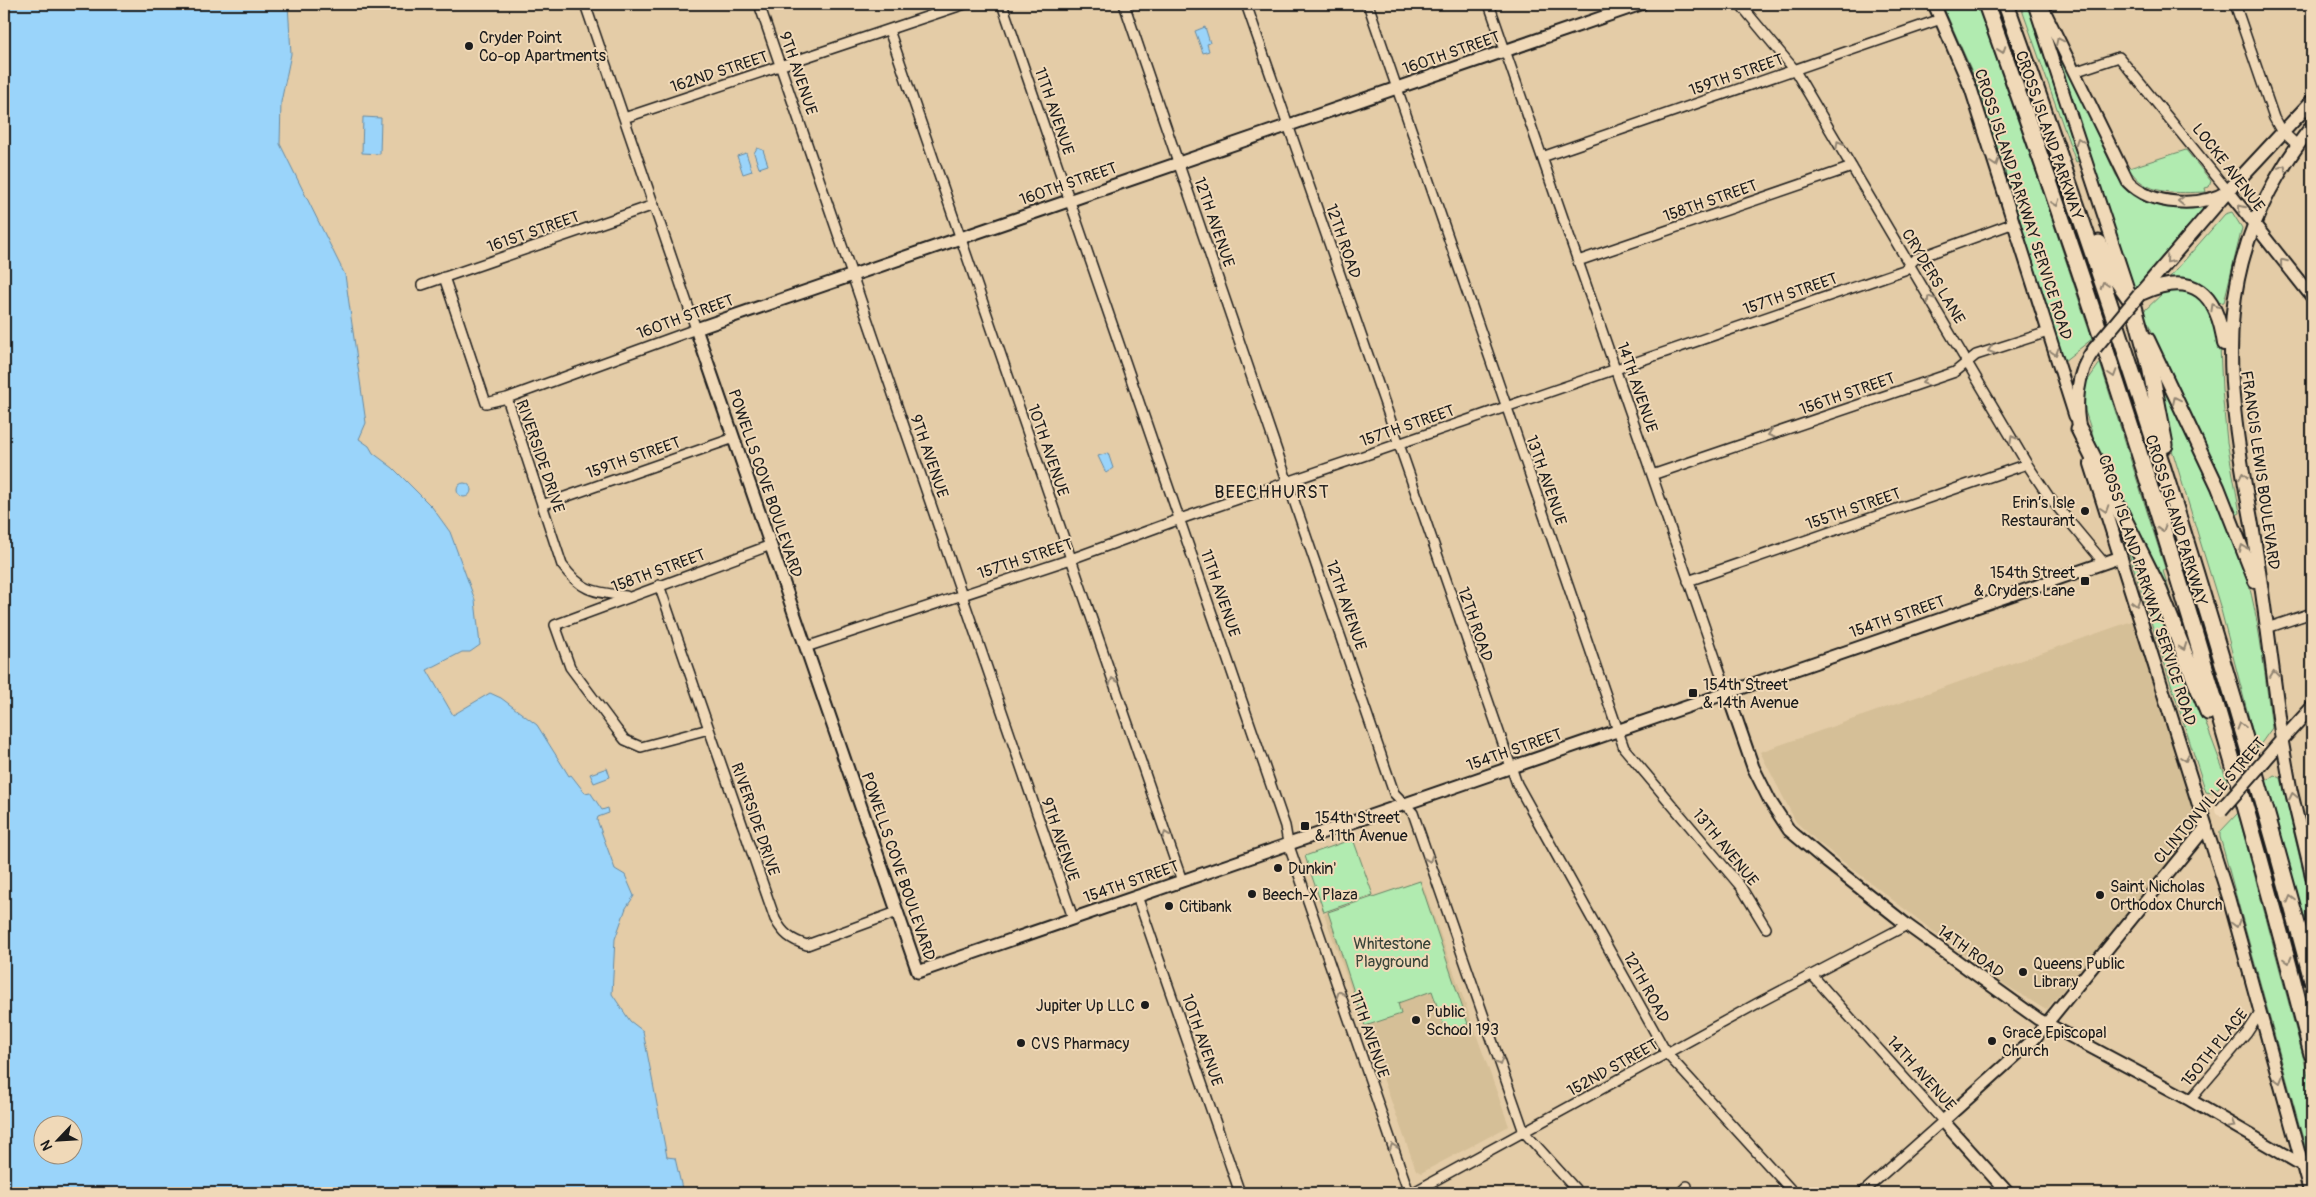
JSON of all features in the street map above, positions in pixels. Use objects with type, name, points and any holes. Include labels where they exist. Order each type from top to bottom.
[{"type":"highway","name":"CROSS ISLAND PARKWAY","points":[[1986,4],[2061,219],[2128,421],[2246,812],[2312,1054]]},
{"type":"highway","name":"CROSS ISLAND PARKWAY","points":[[2006,4],[2108,299],[2183,532],[2254,767],[2312,980]]},
{"type":"highway","points":[[2029,68],[2104,256],[2115,277],[2136,299],[2183,532]]},
{"type":"highway","points":[[2079,429],[2117,503],[2173,622],[2246,812]]},
{"type":"main road","points":[[2079,429],[2079,378],[2084,362],[2228,191],[2312,101]]},
{"type":"main road","name":"FRANCIS LEWIS BOULEVARD","points":[[2267,628],[2233,406],[2230,355],[2233,307],[2243,258],[2254,225],[2269,192],[2297,145],[2312,126]]},
{"type":"main road","points":[[2136,299],[2158,287],[2183,284],[2197,289],[2210,299],[2218,313],[2222,330],[2233,406]]},
{"type":"main road","points":[[2136,299],[2174,396],[2231,518],[2254,578],[2267,628],[2282,740]]},
{"type":"main road","name":"CROSS ISLAND PARKWAY SERVICE ROAD","points":[[2079,429],[2206,827]]},
{"type":"main road","name":"CLINTONVILLE STREET","points":[[2206,827],[2282,740]]},
{"type":"street","name":"POWELLS COVE BOULEVARD","points":[[585,4],[918,972]]},
{"type":"street","name":"9TH AVENUE","points":[[759,4],[1073,918]]},
{"type":"street","name":"162ND STREET","points":[[624,118],[965,4]]},
{"type":"street","name":"11TH AVENUE","points":[[1002,4],[1285,826],[1288,843],[1410,1193]]},
{"type":"street","name":"12TH AVENUE","points":[[1124,4],[1395,795],[1413,813],[1524,1132],[1579,1193]]},
{"type":"street","name":"12TH ROAD","points":[[1246,4],[1510,767],[1667,1054],[1794,1193]]},
{"type":"street","name":"13TH AVENUE","points":[[1368,4],[1624,748],[1741,887],[1766,928]]},
{"type":"street","name":"14TH AVENUE","points":[[1489,4],[1758,781]]},
{"type":"street","name":"160TH STREET","points":[[507,398],[696,329],[1641,4]]},
{"type":"street","name":"CRYDERS LANE","points":[[1740,4],[1794,69],[1908,265],[1969,362],[2049,497],[2104,563]]},
{"type":"street","name":"CROSS ISLAND PARKWAY SERVICE ROAD","points":[[1934,4],[1972,89],[2079,429]]},
{"type":"street","points":[[2034,4],[2136,299]]},
{"type":"street","points":[[2041,4],[2121,171],[2133,187],[2156,197],[2178,201],[2210,199],[2228,191]]},
{"type":"street","points":[[2235,4],[2274,118],[2284,133],[2297,145]]},
{"type":"street","name":"159TH STREET","points":[[1542,157],[1941,19]]},
{"type":"street","name":"10TH AVENUE","points":[[889,30],[1182,881]]},
{"type":"street","name":"LOCKE AVENUE","points":[[2074,72],[2119,57],[2312,297]]},
{"type":"street","name":"158TH STREET","points":[[1578,261],[1852,167]]},
{"type":"street","name":"161ST STREET","points":[[422,284],[654,205]]},
{"type":"street","name":"157TH STREET","points":[[806,647],[1071,559],[1289,481],[1904,270],[1916,259],[2014,223]]},
{"type":"street","name":"RIVERSIDE DRIVE","points":[[444,277],[486,403],[507,398],[562,565],[572,578],[586,590],[628,597]]},
{"type":"street","name":"156TH STREET","points":[[1652,475],[1955,372],[1976,355],[2048,332]]},
{"type":"street","name":"159TH STREET","points":[[542,505],[734,438]]},
{"type":"street","name":"155TH STREET","points":[[1688,581],[2028,464]]},
{"type":"street","name":"158TH STREET","points":[[709,729],[641,747],[625,740],[570,667],[555,624],[771,545]]},
{"type":"street","name":"154TH STREET","points":[[918,972],[2121,557]]},
{"type":"street","name":"RIVERSIDE DRIVE","points":[[660,585],[781,932],[807,946],[897,912]]},
{"type":"street","points":[[2267,628],[2312,613]]},
{"type":"street","name":"CLINTONVILLE STREET","points":[[2282,740],[2312,708]]},
{"type":"street","points":[[2282,740],[2312,877]]},
{"type":"street","name":"14TH ROAD","points":[[1758,781],[1777,814],[1789,830],[1826,862],[1907,925],[2038,1019],[2190,1100],[2302,1165]]},
{"type":"street","name":"CROSS ISLAND PARKWAY SERVICE ROAD","points":[[2206,827],[2309,1192]]},
{"type":"street","name":"CLINTONVILLE STREET","points":[[1862,1193],[2034,1039],[2206,827]]},
{"type":"street","name":"10TH AVENUE","points":[[1137,896],[1240,1193]]},
{"type":"street","name":"152ND STREET","points":[[1410,1193],[1907,925]]},
{"type":"street","name":"14TH AVENUE","points":[[1812,975],[2008,1193]]},
{"type":"street","name":"150TH PLACE","points":[[2190,1100],[2247,1033],[2260,1013]]},
{"type":"street","points":[[1680,1193],[1687,1186]]},
{"type":"shaded area","points":[[2132,621],[2164,716],[2198,830],[2046,1010],[1990,975],[1819,843],[1796,822],[1760,752]]},
{"type":"shaded area","name":"Public School 193","points":[[1421,880],[1509,1126],[1421,1173],[1416,1170],[1324,914]]},
{"type":"green space","points":[[1942,4],[1977,4],[2044,195],[2092,339],[2064,361],[1977,83]]},
{"type":"green space","points":[[2020,4],[2027,4],[2079,161],[2076,162]]},
{"type":"green space","points":[[2055,43],[2116,175],[2124,185],[2143,199],[2166,205],[2202,206],[2203,209],[2134,289],[2059,61]]},
{"type":"green space","points":[[2186,150],[2211,181],[2209,187],[2205,188],[2206,192],[2184,193],[2153,188],[2143,184],[2129,168]]},
{"type":"green space","points":[[2232,212],[2242,228],[2224,302],[2217,303],[2170,279],[2170,277],[2225,214]]},
{"type":"green space","points":[[2177,289],[2191,290],[2205,300],[2214,318],[2220,346],[2227,442],[2240,513],[2236,515],[2143,312],[2165,291]]},
{"type":"green space","points":[[2100,363],[2165,568],[2163,571],[2183,634],[2101,460],[2085,411],[2084,394],[2086,383]]},
{"type":"green space","points":[[2159,374],[2221,507],[2246,574],[2260,639],[2272,728],[2257,749],[2220,606],[2170,443]]},
{"type":"green space","points":[[2128,536],[2165,612],[2160,615],[2174,638],[2227,780],[2212,793],[2206,792],[2124,538]]},
{"type":"green space","points":[[2274,775],[2281,778],[2312,910],[2312,947],[2266,781]]},
{"type":"green space","points":[[2238,813],[2312,1090],[2311,1161],[2308,1157],[2220,837],[2220,832]]},
{"type":"green space","points":[[1353,839],[1373,895],[1324,912],[1305,856]]},
{"type":"green space","name":"Whitestone Playground","points":[[1420,881],[1468,1024],[1446,1032],[1432,991],[1398,1003],[1401,1014],[1365,1026],[1328,912]]},
{"type":"water","points":[[4,4],[288,4],[291,54],[281,102],[280,144],[345,275],[366,423],[359,439],[369,446],[373,453],[393,468],[432,507],[450,532],[475,600],[480,645],[470,652],[462,652],[427,670],[453,715],[490,693],[501,698],[537,725],[569,776],[571,775],[585,793],[590,792],[602,810],[608,808],[609,813],[598,817],[597,820],[615,869],[625,875],[634,896],[626,908],[615,939],[612,994],[630,1021],[643,1031],[667,1157],[675,1158],[683,1193],[4,1193]]},
{"type":"water","points":[[1205,27],[1210,43],[1207,44],[1209,51],[1203,53],[1195,31]]},
{"type":"water","points":[[363,117],[381,118],[380,154],[362,153]]},
{"type":"water","points":[[757,148],[763,150],[768,165],[759,168],[754,153]]},
{"type":"water","points":[[746,153],[752,171],[743,174],[737,156]]},
{"type":"water","points":[[1108,453],[1113,468],[1106,473],[1098,456]]},
{"type":"water","points":[[461,483],[467,483],[471,490],[467,497],[461,497],[457,493],[457,487]]},
{"type":"water","points":[[607,768],[610,777],[594,783],[590,774]]},
{"type":"place","name":"Cryder Point Co-op Apartments","points":[[469,46]]},
{"type":"place","name":"Erin’s Isle Restaurant","points":[[2085,511]]},
{"type":"place","name":"154th Street & Cryders Lane","points":[[2085,581]]},
{"type":"place","name":"154th Street & 14th Avenue","points":[[1693,693]]},
{"type":"place","name":"154th Street & 11th Avenue","points":[[1305,826]]},
{"type":"place","name":"Dunkin'","points":[[1278,868]]},
{"type":"place","name":"Beech-X Plaza","points":[[1252,894]]},
{"type":"place","name":"Saint Nicholas Orthodox Church","points":[[2100,895]]},
{"type":"place","name":"Citibank","points":[[1169,906]]},
{"type":"place","name":"Queens Public Library","points":[[2023,972]]},
{"type":"place","name":"Jupiter Up LLC","points":[[1145,1005]]},
{"type":"place","name":"Public School 193","points":[[1416,1020]]},
{"type":"place","name":"Grace Episcopal Church","points":[[1992,1041]]},
{"type":"place","name":"CVS Pharmacy","points":[[1021,1043]]},
{"type":"district","name":"BEECHHURST","points":[[1272,492]]}]
